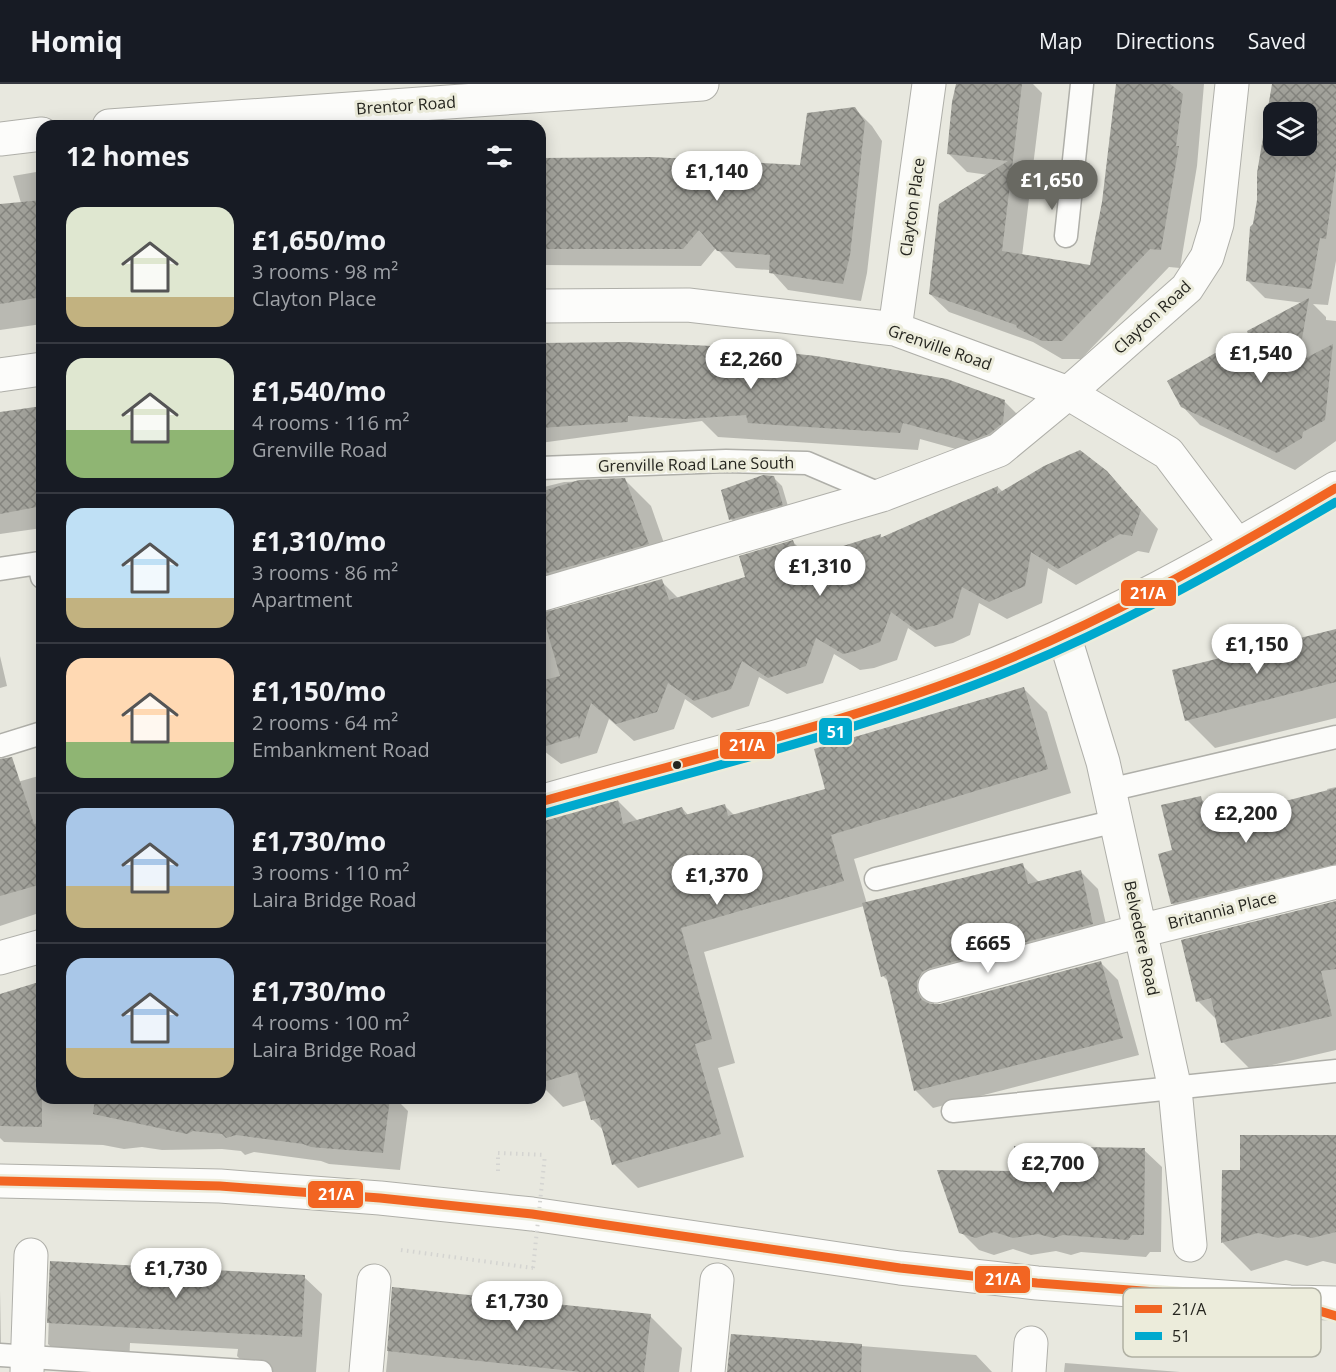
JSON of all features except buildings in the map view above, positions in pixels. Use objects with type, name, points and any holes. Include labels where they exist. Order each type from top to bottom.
[{"type":"street","name":"Brentor Road","points":[[191,120],[702,84]]},
{"type":"street","name":"Clayton Road","points":[[546,593],[882,495],[999,450],[1068,393],[1187,288],[1207,257],[1216,224],[1232,84]]},
{"type":"street","name":"Clayton Place","points":[[895,329],[934,85]]},
{"type":"street","points":[[0,139],[36,135]]},
{"type":"street","name":"Grenville Road","points":[[546,306],[688,305],[895,329],[1068,393],[1168,453],[1238,546]]},
{"type":"street","points":[[0,375],[36,370]]},
{"type":"street","points":[[546,800],[886,704],[973,673],[1064,635],[1238,546],[1336,488]]},
{"type":"street","name":"Belvedere Road","points":[[1064,635],[1109,790],[1175,1089],[1190,1245]]},
{"type":"street","name":"Britannia Place","points":[[935,986],[1336,882]]},
{"type":"street","points":[[0,958],[36,948]]},
{"type":"street","points":[[0,1182],[220,1186],[380,1198],[532,1214],[912,1269],[1037,1283],[1123,1289]]},
{"type":"street","points":[[18,1361],[31,1255]]},
{"type":"street","points":[[708,1372],[717,1280]]},
{"type":"street","points":[[366,1372],[374,1281]]},
{"type":"street","points":[[1321,1311],[1336,1316]]},
{"type":"lane","points":[[1066,236],[1082,84]]},
{"type":"lane","name":"Grenville Road Lane South","points":[[546,468],[726,461],[807,463],[882,495]]},
{"type":"lane","points":[[0,569],[36,563]]},
{"type":"lane","points":[[0,746],[36,735]]},
{"type":"lane","points":[[1109,790],[1336,737]]},
{"type":"lane","points":[[876,879],[1116,821]]},
{"type":"lane","points":[[953,1111],[1336,1071]]},
{"type":"lane","points":[[18,1361],[261,1372]]},
{"type":"path","points":[[398,1250],[533,1268],[545,1155],[498,1153],[498,1167]]},
{"type":"transit line","name":"21/A","points":[[546,800],[813,727],[974,673],[1113,611],[1248,539],[1336,488]]},
{"type":"transit line","name":"51","points":[[546,813],[816,738],[977,684],[1070,645],[1115,623],[1249,552],[1336,502]]},
{"type":"transit line","name":"21/A","points":[[0,1181],[220,1186],[380,1198],[532,1214],[900,1268],[1037,1283],[1123,1289]]},
{"type":"transit line","name":"21/A","points":[[1321,1311],[1336,1316]]}]
